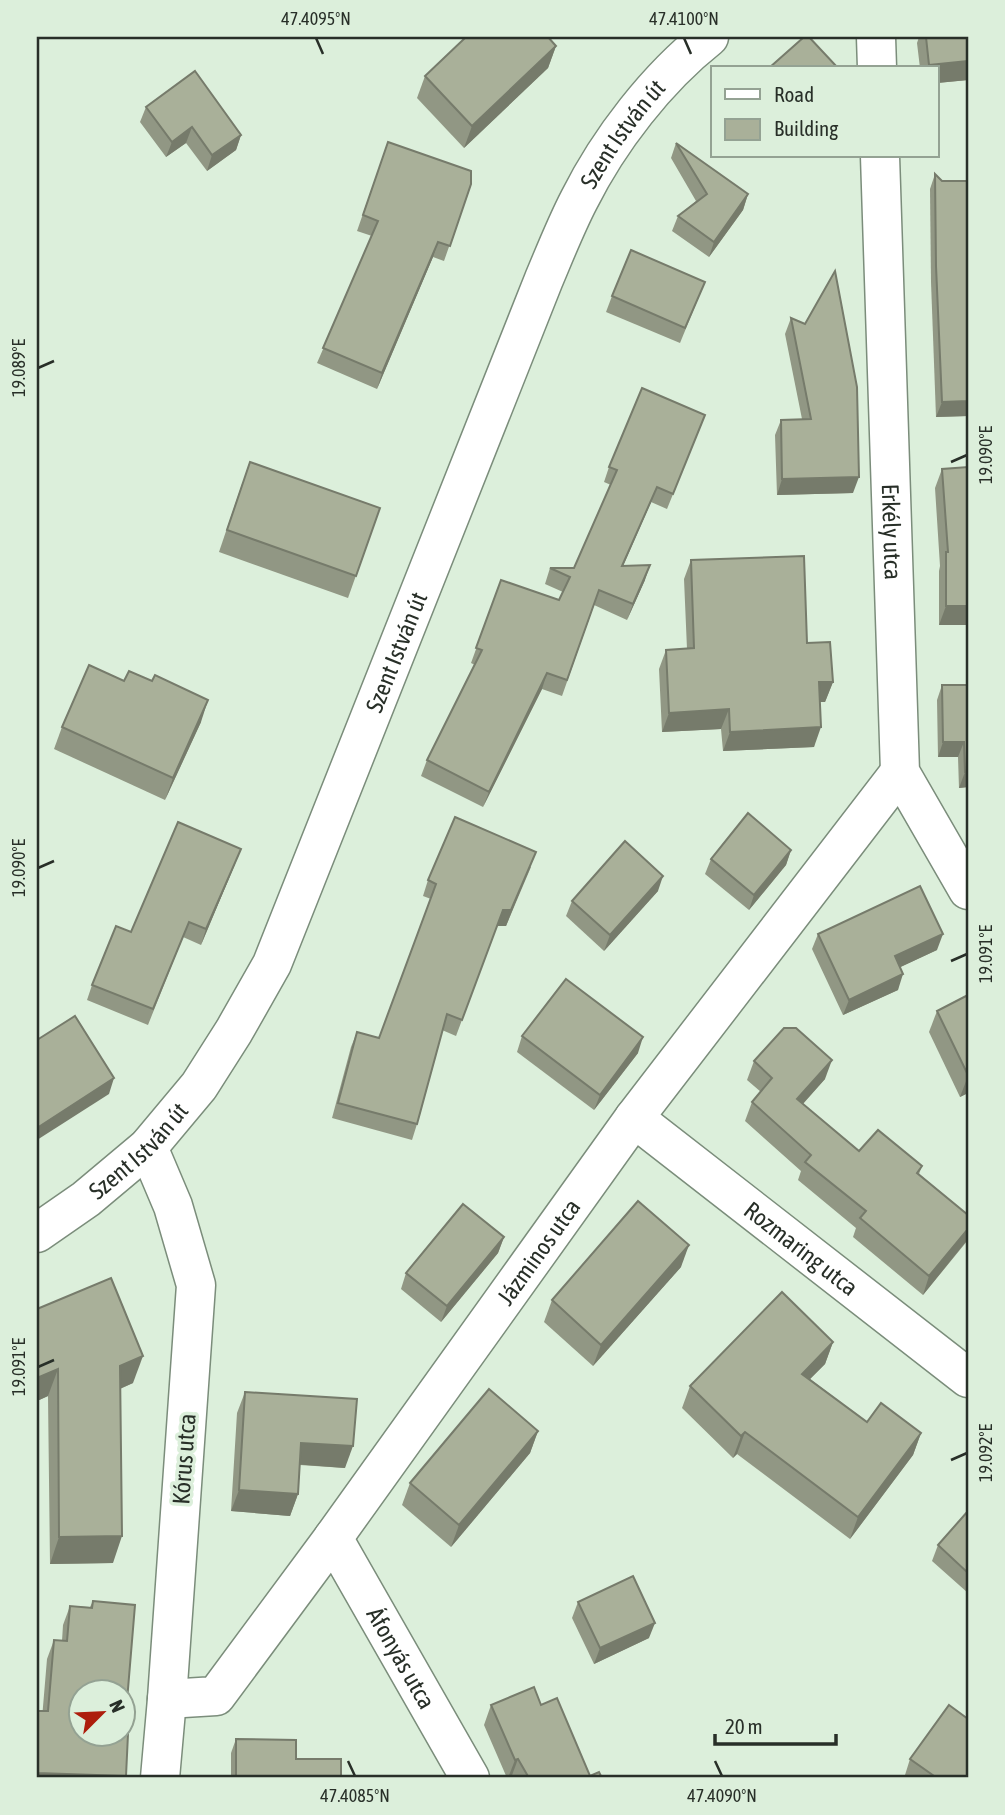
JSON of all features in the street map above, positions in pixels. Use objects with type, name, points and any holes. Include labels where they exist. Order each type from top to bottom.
[{"type":"street","name":"Szent István út","points":[[37,1233],[86,1199],[148,1147],[199,1086],[272,964],[539,292],[579,198],[623,125],[686,55],[709,37]]},
{"type":"street","points":[[876,37],[877,66]]},
{"type":"street","name":"Erkély utca","points":[[880,158],[900,772],[968,890]]},
{"type":"street","name":"Jázminos utca","points":[[167,1699],[216,1696],[333,1538],[634,1118],[900,772]]},
{"type":"street","name":"Rozmaring utca","points":[[634,1118],[968,1378]]},
{"type":"street","name":"Kórus utca","points":[[148,1147],[173,1206],[196,1285],[160,1778]]},
{"type":"street","name":"Áfonyás utca","points":[[333,1538],[470,1778]]},
{"type":"building","points":[[466,37],[548,37],[556,46],[472,126],[425,76]]},
{"type":"building","points":[[804,37],[809,37],[836,66],[771,66]]},
{"type":"building","points":[[926,37],[968,37],[968,61],[929,65]]},
{"type":"building","points":[[195,71],[241,135],[212,155],[192,127],[172,142],[146,107]]},
{"type":"building","points":[[388,142],[471,171],[471,184],[450,246],[438,242],[382,373],[323,348],[378,221],[363,215]]},
{"type":"building","points":[[676,143],[748,194],[714,242],[678,216],[707,194]]},
{"type":"building","points":[[935,174],[942,181],[968,181],[968,401],[942,402]]},
{"type":"building","points":[[631,250],[705,282],[685,328],[612,296]]},
{"type":"building","points":[[835,271],[857,387],[859,477],[782,479],[781,420],[811,419],[791,318],[805,324]]},
{"type":"building","points":[[642,388],[705,415],[673,494],[657,487],[622,566],[650,565],[633,604],[599,590],[567,680],[547,673],[489,792],[427,760],[482,650],[476,648],[501,580],[559,600],[570,577],[550,568],[574,568],[617,470],[609,467]]},
{"type":"building","points":[[250,462],[380,508],[356,576],[227,530]]},
{"type":"building","points":[[968,467],[968,606],[946,606],[948,552],[942,469]]},
{"type":"building","points":[[804,556],[807,643],[830,642],[833,682],[819,682],[821,727],[730,732],[729,709],[669,713],[666,650],[694,648],[691,560]]},
{"type":"building","points":[[89,665],[124,681],[129,671],[152,681],[155,675],[208,700],[173,778],[62,727]]},
{"type":"building","points":[[942,685],[968,685],[968,772],[965,772],[964,742],[943,742]]},
{"type":"building","points":[[748,813],[791,850],[754,895],[711,859]]},
{"type":"building","points":[[455,817],[536,852],[511,910],[503,910],[462,1020],[447,1014],[417,1124],[338,1103],[357,1032],[379,1038],[436,884],[428,880]]},
{"type":"building","points":[[178,822],[241,849],[206,929],[189,922],[153,1009],[92,985],[116,926],[131,932]]},
{"type":"building","points":[[625,841],[663,876],[610,935],[572,901]]},
{"type":"building","points":[[920,886],[943,934],[895,956],[903,974],[849,1000],[818,934]]},
{"type":"building","points":[[566,979],[643,1037],[600,1095],[522,1036]]},
{"type":"building","points":[[968,995],[968,1075],[937,1011]]},
{"type":"building","points":[[75,1016],[114,1078],[37,1128],[37,1040]]},
{"type":"building","points":[[784,1028],[796,1028],[832,1060],[797,1099],[859,1151],[878,1130],[922,1166],[917,1173],[968,1215],[968,1229],[929,1276],[860,1218],[866,1211],[805,1162],[811,1155],[752,1102],[772,1078],[754,1061]]},
{"type":"building","points":[[638,1201],[689,1245],[601,1345],[552,1300]]},
{"type":"building","points":[[463,1204],[504,1237],[447,1306],[406,1273]]},
{"type":"building","points":[[111,1278],[143,1356],[120,1366],[122,1536],[59,1537],[58,1369],[37,1378],[37,1309]]},
{"type":"building","points":[[782,1292],[833,1342],[802,1374],[867,1422],[881,1403],[921,1433],[858,1517],[745,1432],[741,1436],[690,1386]]},
{"type":"building","points":[[489,1389],[538,1431],[459,1525],[410,1483]]},
{"type":"building","points":[[245,1392],[357,1399],[353,1446],[301,1443],[298,1494],[239,1490]]},
{"type":"building","points":[[968,1511],[968,1573],[938,1545]]},
{"type":"building","points":[[633,1576],[655,1623],[600,1648],[578,1602]]},
{"type":"building","points":[[93,1601],[135,1605],[129,1678],[66,1678],[66,1748],[127,1748],[126,1776],[37,1773],[37,1711],[48,1711],[54,1640],[67,1641],[70,1606],[92,1608]]},
{"type":"building","points":[[534,1687],[541,1705],[557,1698],[590,1776],[599,1772],[602,1778],[529,1778],[518,1759],[515,1760],[491,1705]]},
{"type":"building","points":[[949,1705],[968,1719],[968,1778],[937,1778],[910,1759]]},
{"type":"building","points":[[236,1739],[296,1740],[296,1759],[341,1759],[341,1778],[236,1778]]}]
